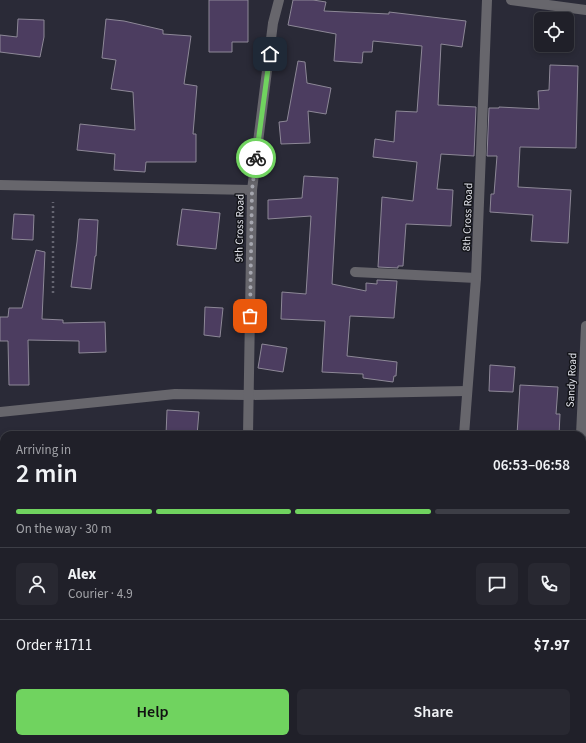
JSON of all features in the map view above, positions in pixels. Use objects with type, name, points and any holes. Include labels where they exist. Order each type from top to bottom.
[{"type":"street","name":"9th Cross Road","points":[[248,431],[252,190],[274,23],[279,0]]},
{"type":"street","name":"8th Cross Road","points":[[464,431],[476,278],[487,0]]},
{"type":"street","points":[[511,0],[586,10]]},
{"type":"street","points":[[0,185],[252,190]]},
{"type":"street","points":[[355,272],[476,278]]},
{"type":"street","name":"Sandy Road","points":[[581,431],[586,326]]},
{"type":"street","points":[[0,412],[175,394],[248,395],[467,391]]},
{"type":"path","points":[[53,186],[53,293]]},
{"type":"building","points":[[209,0],[248,0],[248,42],[232,42],[232,52],[209,52]]},
{"type":"building","points":[[293,0],[313,0],[326,2],[324,11],[389,14],[389,12],[466,21],[462,47],[441,44],[438,105],[476,107],[474,156],[441,154],[437,189],[453,190],[451,226],[406,224],[403,266],[398,266],[398,268],[378,267],[382,197],[413,201],[417,162],[373,157],[375,139],[394,142],[396,111],[417,112],[422,46],[373,41],[372,52],[363,52],[362,63],[334,61],[336,34],[288,25]]},
{"type":"building","points":[[18,19],[44,20],[44,37],[40,57],[0,52],[0,35],[17,37]]},
{"type":"building","points":[[106,19],[124,21],[163,30],[163,34],[191,36],[184,84],[197,86],[193,134],[196,134],[196,162],[146,162],[145,172],[114,170],[115,154],[77,150],[80,124],[135,130],[133,92],[111,89],[116,60],[102,58]]},
{"type":"building","points":[[298,61],[305,62],[307,83],[331,88],[326,114],[308,111],[310,143],[281,144],[279,122],[287,121]]},
{"type":"building","points":[[550,65],[578,66],[576,148],[520,147],[518,187],[571,190],[568,243],[531,241],[533,215],[490,212],[491,194],[494,194],[497,156],[487,156],[489,108],[539,109],[538,91],[549,90]]},
{"type":"building","points":[[304,176],[338,178],[332,284],[366,291],[366,283],[377,284],[377,280],[397,281],[394,318],[350,316],[347,356],[397,362],[396,376],[394,376],[393,382],[363,378],[363,374],[322,372],[325,321],[281,319],[282,292],[306,294],[311,216],[268,219],[268,200],[302,198]]},
{"type":"building","points":[[182,209],[220,213],[216,249],[177,245]]},
{"type":"building","points":[[14,214],[34,215],[33,240],[12,239]]},
{"type":"building","points":[[79,219],[98,220],[96,256],[91,289],[71,287]]},
{"type":"building","points":[[36,250],[45,252],[42,319],[63,320],[63,323],[105,322],[106,352],[79,353],[79,341],[28,340],[29,385],[9,385],[8,341],[0,341],[0,317],[8,317],[9,308],[22,308]]},
{"type":"building","points":[[205,307],[223,308],[220,337],[204,335]]},
{"type":"building","points":[[262,344],[287,348],[283,372],[258,368]]},
{"type":"building","points":[[490,365],[515,367],[513,392],[489,391]]},
{"type":"building","points":[[520,385],[558,387],[556,414],[560,414],[559,431],[517,431]]},
{"type":"building","points":[[167,410],[199,412],[197,431],[166,431]]},
{"type":"way so far","points":[[250,316],[252,190],[256,158]]},
{"type":"route","points":[[256,158],[270,54]]}]
